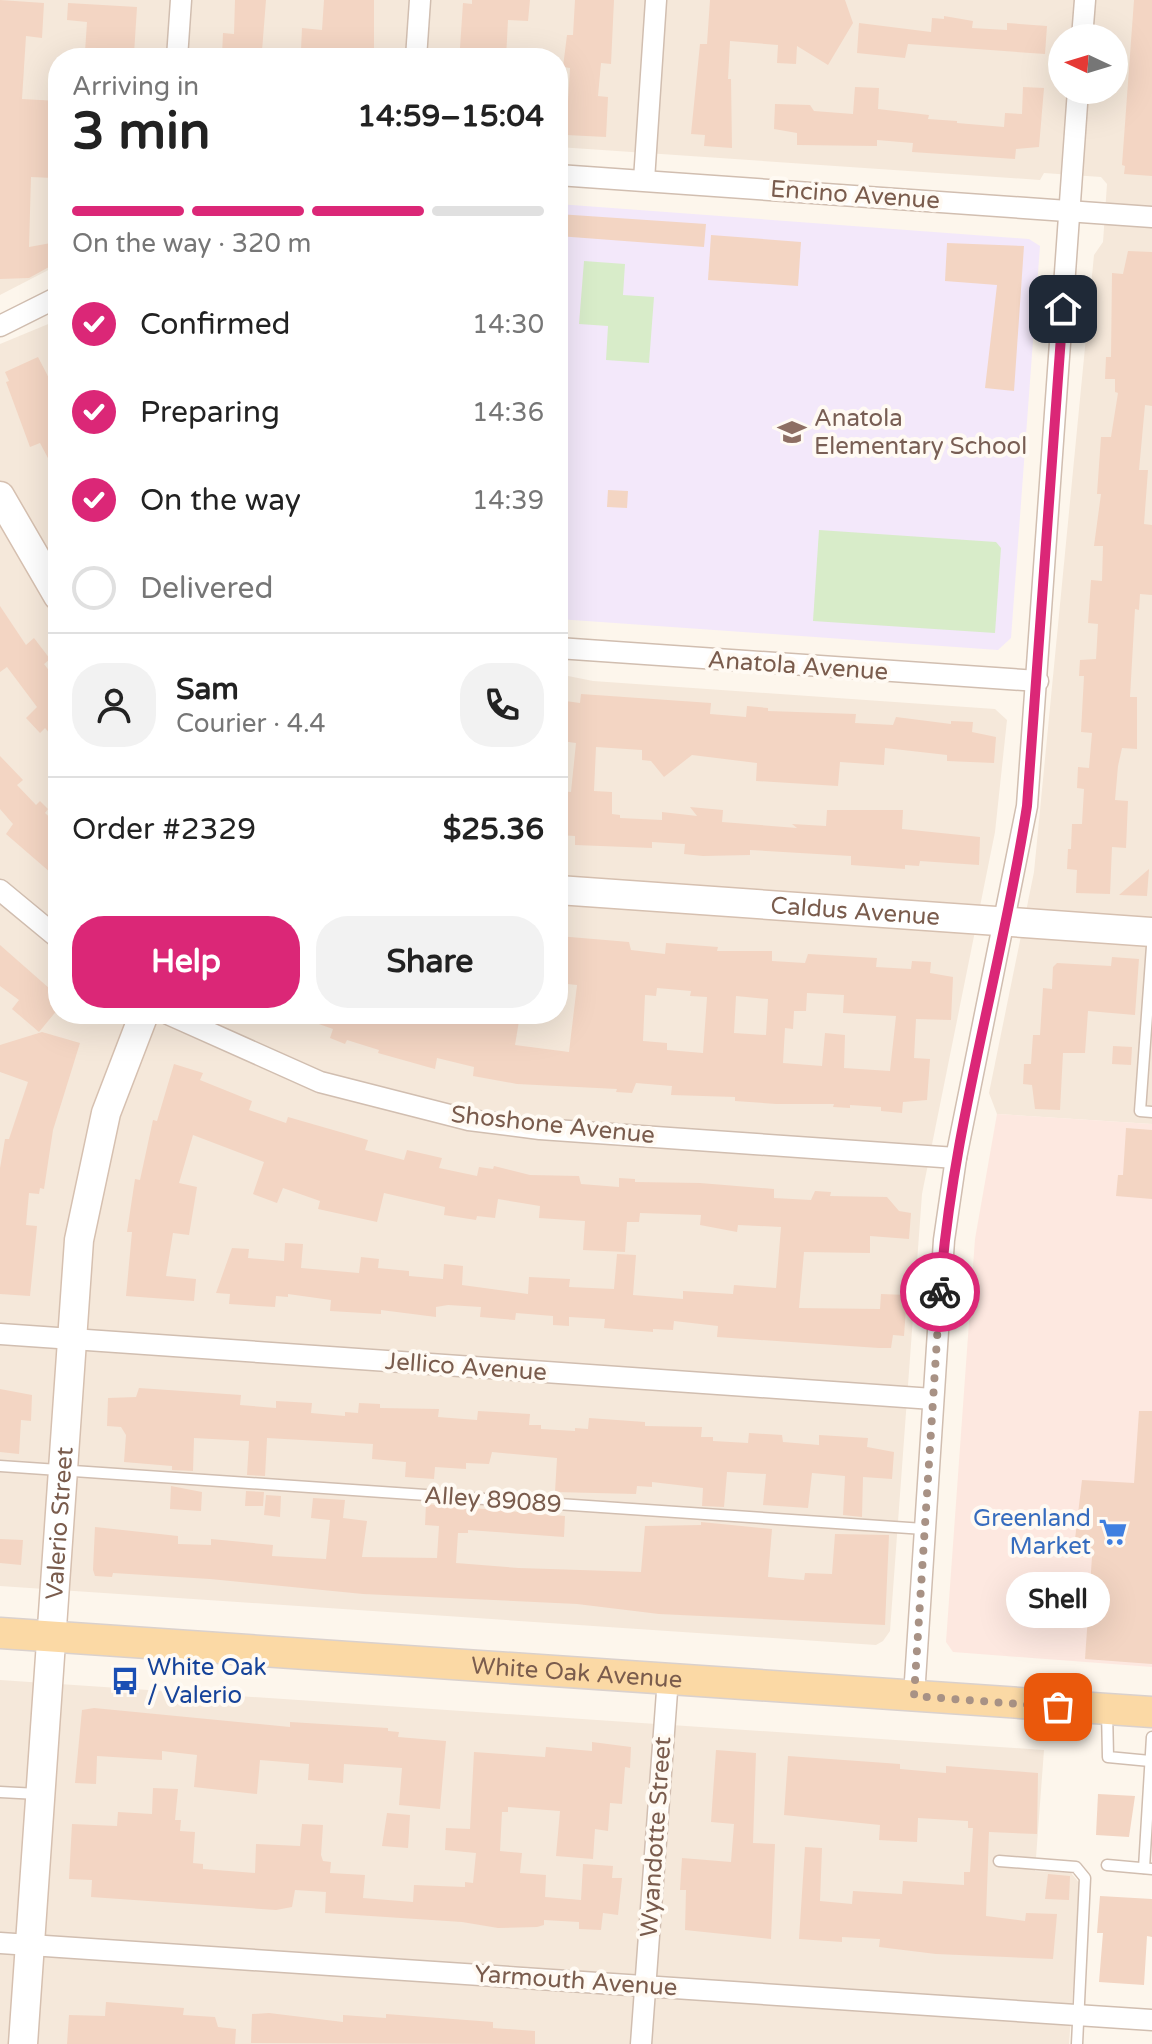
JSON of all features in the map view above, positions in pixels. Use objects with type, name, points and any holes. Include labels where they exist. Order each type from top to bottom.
[{"type":"main road","name":"White Oak Avenue","points":[[0,1633],[1152,1712]]},
{"type":"street","points":[[178,48],[181,0]]},
{"type":"street","points":[[417,48],[420,0]]},
{"type":"street","points":[[644,180],[656,0]]},
{"type":"street","points":[[1083,24],[1085,0]]},
{"type":"street","points":[[914,1696],[944,1240],[956,1158],[1027,806],[1077,104]]},
{"type":"street","name":"Encino Avenue","points":[[568,176],[1152,217]]},
{"type":"street","points":[[0,326],[48,302]]},
{"type":"street","points":[[0,496],[48,579]]},
{"type":"street","name":"Anatola Avenue","points":[[568,649],[1038,681]]},
{"type":"street","points":[[0,890],[48,930]]},
{"type":"street","name":"Caldus Avenue","points":[[568,891],[1152,932]]},
{"type":"street","name":"Valerio Street","points":[[23,2044],[79,1240],[91,1173],[115,1082],[140,1024]]},
{"type":"street","name":"Shoshone Avenue","points":[[190,1024],[320,1082],[469,1120],[540,1129],[956,1158]]},
{"type":"street","name":"Jellico Avenue","points":[[0,1334],[933,1399]]},
{"type":"street","name":"Wyandotte Street","points":[[641,2044],[668,1678]]},
{"type":"street","name":"Yarmouth Avenue","points":[[0,1943],[1152,2020]]},
{"type":"lane","points":[[1152,946],[1140,1111],[1152,1112]]},
{"type":"lane","name":"Alley 89089","points":[[0,1466],[924,1529]]},
{"type":"lane","points":[[1107,1709],[1108,1757],[1150,1761]]},
{"type":"lane","points":[[1107,1865],[1148,1868],[1152,1737]]},
{"type":"lane","points":[[0,1792],[40,1794]]},
{"type":"lane","points":[[999,1861],[1071,1866],[1082,1870],[1087,1887],[1077,2044]]},
{"type":"shaded area","points":[[0,0],[1152,0],[1152,1124],[997,1114],[989,1093],[1034,872],[1094,255],[1103,242],[1107,184],[1101,177],[1044,173],[1040,180],[568,148],[568,48],[48,48],[48,270],[0,295]]},
{"type":"shaded area","name":"Anatola Elementary School","points":[[568,205],[1029,239],[1040,246],[1011,638],[998,650],[568,620]]},
{"type":"shaded area","points":[[48,324],[48,1024],[568,1024],[568,676],[593,681],[995,709],[1007,720],[995,832],[922,1194],[890,1631],[883,1641],[876,1645],[0,1586],[0,344]]},
{"type":"shaded area","points":[[997,1114],[1152,1124],[1152,1667],[953,1652],[946,1642],[975,1239]]},
{"type":"shaded area","points":[[0,1680],[1044,1750],[1035,1871],[1071,1873],[1081,1885],[1069,2044],[0,2044]]},
{"type":"green space","points":[[584,261],[625,264],[623,295],[654,297],[649,363],[606,360],[608,326],[579,324]]},
{"type":"green space","points":[[819,530],[996,542],[1001,548],[995,633],[813,621]]},
{"type":"building","points":[[0,0],[44,3],[42,38],[26,36],[22,99],[48,100],[48,178],[31,177],[29,247],[48,244],[48,268],[29,278],[0,279]]},
{"type":"building","points":[[235,0],[266,0],[262,48],[222,48],[223,33],[234,34]]},
{"type":"building","points":[[324,0],[374,0],[374,48],[301,48],[302,28],[322,30]]},
{"type":"building","points":[[472,0],[530,0],[528,21],[508,20],[507,48],[460,48],[463,3],[472,4]]},
{"type":"building","points":[[575,0],[614,0],[611,64],[601,63],[598,96],[608,97],[606,137],[568,135],[570,68],[568,48],[565,48],[567,35],[573,35]]},
{"type":"building","points":[[710,0],[845,0],[853,23],[828,65],[797,46],[796,64],[777,63],[778,45],[730,41],[728,79],[731,79],[732,148],[704,146],[705,135],[691,134],[700,44],[707,44]]},
{"type":"building","points":[[1134,0],[1152,0],[1152,176],[1124,174]]},
{"type":"building","points":[[68,3],[137,7],[134,48],[85,48],[87,22],[67,20]]},
{"type":"building","points":[[944,16],[973,21],[972,28],[1007,30],[1007,23],[1047,26],[1045,54],[908,44],[905,58],[857,53],[859,23],[931,32],[932,18],[944,19]]},
{"type":"building","points":[[855,87],[879,88],[878,109],[929,115],[928,119],[1004,127],[1005,113],[1022,114],[1023,87],[1044,88],[1039,147],[1016,149],[1015,159],[912,152],[913,143],[877,140],[877,146],[797,145],[797,133],[774,129],[775,104],[810,105],[814,111],[853,114]]},
{"type":"building","points":[[568,215],[706,224],[704,247],[568,237]]},
{"type":"building","points":[[711,235],[801,242],[798,286],[708,280]]},
{"type":"building","points":[[947,243],[1024,246],[1014,391],[985,388],[997,285],[945,281]]},
{"type":"building","points":[[1128,251],[1152,252],[1152,406],[1145,405],[1139,470],[1148,470],[1144,524],[1152,525],[1152,595],[1140,594],[1139,610],[1135,609],[1130,697],[1137,697],[1137,749],[1122,748],[1118,766],[1115,800],[1128,801],[1126,848],[1112,847],[1110,894],[1076,893],[1077,870],[1067,869],[1068,849],[1071,849],[1072,824],[1082,824],[1084,789],[1077,788],[1078,767],[1089,768],[1092,733],[1081,732],[1084,676],[1079,676],[1080,660],[1096,659],[1098,624],[1088,623],[1091,580],[1102,581],[1103,546],[1094,546],[1101,494],[1097,494],[1101,437],[1111,437],[1118,393],[1115,392],[1115,379],[1105,379],[1106,357],[1111,357],[1112,273],[1123,274]]},
{"type":"building","points":[[38,357],[48,376],[48,458],[40,443],[30,447],[5,372]]},
{"type":"building","points":[[608,490],[628,491],[627,508],[607,507]]},
{"type":"building","points":[[0,606],[26,645],[34,638],[48,656],[44,664],[48,669],[48,731],[45,728],[40,733],[26,718],[37,707],[7,667],[0,672]]},
{"type":"building","points":[[581,694],[711,703],[710,714],[746,717],[747,706],[768,708],[768,711],[856,714],[855,723],[893,725],[896,717],[951,724],[951,721],[973,722],[972,732],[996,737],[994,763],[947,761],[947,755],[885,748],[884,765],[840,762],[838,786],[756,781],[757,763],[692,755],[664,777],[651,761],[642,760],[642,750],[596,747],[594,791],[612,792],[612,814],[620,815],[620,818],[662,820],[662,812],[697,816],[690,807],[723,810],[722,822],[797,828],[792,824],[826,826],[827,810],[903,810],[902,829],[980,837],[979,865],[920,861],[919,866],[905,865],[905,869],[851,865],[851,856],[750,850],[750,855],[703,856],[684,854],[685,844],[652,842],[652,848],[575,845],[575,836],[568,836],[568,792],[571,792],[576,743],[568,742],[568,701],[580,703]]},
{"type":"building","points":[[0,756],[23,780],[17,785],[36,805],[40,801],[48,809],[45,813],[48,816],[48,870],[6,834],[13,824],[0,809]]},
{"type":"building","points":[[1149,869],[1147,896],[1119,895]]},
{"type":"building","points":[[568,937],[629,942],[631,950],[665,954],[666,943],[718,947],[717,951],[772,951],[772,961],[805,963],[808,954],[877,958],[876,967],[911,969],[912,961],[931,962],[930,973],[953,977],[951,1020],[916,1019],[914,1058],[930,1059],[927,1100],[903,1102],[902,1113],[881,1111],[881,1107],[776,1104],[735,1101],[735,1097],[671,1095],[672,1086],[636,1083],[632,1093],[616,1092],[617,1089],[517,1084],[473,1076],[474,1067],[437,1058],[435,1069],[378,1053],[379,1050],[347,1040],[345,1044],[330,1038],[333,1029],[319,1024],[518,1024],[515,1045],[569,1052],[577,985],[568,984]],"holes":[[[657,988],[691,991],[690,996],[707,997],[703,1053],[667,1050],[667,1043],[643,1041],[645,995],[656,996]],[[807,993],[844,995],[843,1013],[896,1016],[890,1071],[844,1068],[845,1035],[825,1033],[822,1066],[783,1063],[785,1028],[793,1029],[794,1011],[806,1011]],[[736,996],[768,999],[766,1035],[734,1033]]]},
{"type":"building","points":[[0,945],[48,987],[48,1021],[39,1032],[12,1009],[19,1000],[0,986]]},
{"type":"building","points":[[1112,957],[1139,959],[1135,1015],[1088,1011],[1085,1053],[1063,1053],[1060,1110],[1035,1109],[1032,1085],[1023,1084],[1024,1064],[1031,1064],[1033,1035],[1040,1035],[1043,988],[1052,989],[1053,967],[1057,963],[1111,966]]},
{"type":"building","points":[[42,1032],[80,1043],[53,1130],[44,1189],[40,1188],[39,1194],[29,1193],[26,1225],[37,1226],[30,1296],[0,1294],[0,1168],[5,1139],[9,1139],[28,1082],[0,1072],[0,1045]]},
{"type":"building","points":[[1113,1046],[1132,1047],[1131,1065],[1112,1064]]},
{"type":"building","points":[[174,1064],[203,1073],[200,1080],[252,1101],[249,1110],[286,1123],[288,1117],[368,1140],[365,1150],[404,1160],[407,1150],[442,1158],[439,1168],[477,1176],[479,1167],[493,1169],[494,1166],[530,1175],[579,1176],[581,1184],[619,1187],[619,1178],[635,1179],[635,1182],[774,1189],[774,1198],[811,1200],[815,1191],[831,1192],[830,1196],[887,1197],[899,1211],[911,1213],[909,1239],[870,1236],[870,1253],[804,1252],[799,1308],[880,1309],[881,1294],[907,1295],[904,1336],[893,1335],[891,1348],[879,1348],[717,1337],[718,1326],[674,1321],[673,1330],[653,1329],[653,1332],[604,1328],[605,1319],[569,1317],[569,1326],[553,1325],[553,1316],[516,1313],[515,1320],[480,1317],[481,1307],[436,1307],[436,1317],[381,1310],[381,1314],[330,1311],[331,1300],[288,1294],[288,1297],[276,1296],[275,1307],[229,1304],[230,1294],[216,1293],[232,1248],[249,1249],[248,1258],[284,1261],[285,1243],[303,1244],[301,1268],[359,1273],[361,1257],[379,1259],[378,1268],[409,1271],[409,1276],[443,1279],[444,1264],[463,1266],[462,1285],[528,1294],[529,1277],[570,1279],[569,1287],[614,1289],[617,1254],[636,1255],[633,1295],[683,1299],[683,1291],[733,1294],[734,1285],[776,1288],[781,1227],[738,1225],[737,1232],[700,1225],[701,1215],[640,1213],[639,1222],[627,1222],[625,1252],[583,1250],[585,1221],[539,1218],[540,1206],[498,1199],[495,1218],[477,1216],[476,1220],[444,1215],[445,1207],[384,1193],[377,1222],[318,1209],[320,1201],[283,1188],[277,1203],[253,1194],[264,1162],[193,1135],[179,1183],[197,1187],[189,1235],[173,1233],[166,1276],[196,1279],[194,1301],[126,1296],[132,1232],[127,1232],[135,1179],[140,1180],[153,1120],[157,1121]]},
{"type":"building","points":[[1126,1128],[1152,1130],[1152,1199],[1116,1196],[1118,1175],[1123,1175]]},
{"type":"building","points":[[139,1388],[241,1395],[240,1405],[276,1408],[276,1401],[312,1403],[311,1413],[345,1416],[345,1412],[358,1413],[359,1403],[380,1404],[380,1408],[439,1409],[438,1417],[477,1420],[478,1411],[530,1414],[529,1425],[541,1425],[541,1429],[588,1429],[589,1418],[645,1422],[645,1426],[702,1427],[701,1437],[713,1437],[713,1441],[748,1443],[749,1433],[782,1435],[783,1442],[819,1445],[819,1435],[868,1438],[867,1447],[894,1452],[892,1479],[863,1477],[862,1517],[843,1515],[845,1476],[812,1473],[808,1508],[763,1505],[766,1474],[727,1472],[724,1507],[702,1506],[703,1488],[652,1482],[652,1487],[637,1486],[636,1494],[555,1492],[557,1458],[492,1452],[489,1464],[466,1463],[466,1469],[435,1467],[434,1479],[405,1477],[406,1462],[372,1459],[373,1444],[267,1438],[265,1476],[247,1475],[249,1441],[194,1438],[193,1471],[172,1470],[172,1466],[124,1462],[126,1435],[121,1427],[107,1426],[108,1398],[136,1397]]},
{"type":"building","points":[[0,1389],[32,1395],[31,1421],[21,1420],[19,1454],[0,1452]]},
{"type":"building","name":"Greenland Market","points":[[1139,1411],[1152,1411],[1152,1664],[1085,1659],[1092,1557],[1073,1556],[1082,1480],[1134,1483]]},
{"type":"building","points":[[171,1486],[202,1492],[201,1511],[170,1509]]},
{"type":"building","points":[[246,1491],[264,1492],[263,1506],[245,1506]]},
{"type":"building","points":[[266,1495],[281,1496],[280,1517],[264,1515]]},
{"type":"building","points":[[313,1498],[345,1500],[343,1518],[367,1521],[362,1557],[437,1558],[439,1526],[425,1525],[426,1504],[565,1516],[564,1537],[468,1530],[468,1533],[458,1533],[456,1563],[519,1568],[641,1572],[645,1526],[701,1525],[701,1522],[772,1529],[768,1577],[804,1580],[805,1573],[832,1574],[835,1534],[889,1535],[885,1625],[659,1614],[577,1604],[363,1594],[210,1579],[113,1573],[112,1577],[95,1576],[95,1527],[178,1536],[178,1544],[211,1545],[211,1539],[273,1545],[272,1556],[326,1559],[330,1520],[311,1518]]},
{"type":"building","points":[[0,1539],[23,1540],[21,1565],[0,1563]]},
{"type":"building","points":[[94,1708],[290,1727],[290,1722],[388,1728],[388,1731],[399,1732],[398,1737],[446,1741],[440,1809],[399,1805],[402,1768],[344,1764],[343,1783],[308,1780],[309,1764],[260,1760],[257,1794],[194,1787],[197,1755],[162,1751],[162,1760],[97,1756],[96,1784],[75,1783],[82,1710]]},
{"type":"building","points":[[592,1742],[631,1747],[630,1768],[625,1767],[622,1804],[610,1803],[608,1831],[595,1829],[593,1859],[556,1856],[560,1811],[508,1807],[508,1812],[502,1812],[500,1851],[522,1853],[520,1873],[546,1875],[545,1897],[581,1900],[583,1864],[613,1866],[612,1878],[622,1878],[618,1915],[603,1913],[601,1930],[579,1929],[579,1922],[544,1920],[544,1925],[537,1927],[498,1928],[462,1922],[325,1913],[326,1892],[295,1890],[292,1907],[276,1910],[91,1897],[92,1880],[69,1879],[72,1824],[117,1826],[118,1812],[152,1814],[153,1788],[178,1789],[175,1820],[181,1820],[180,1831],[195,1832],[193,1863],[203,1864],[203,1869],[255,1873],[256,1844],[300,1846],[302,1824],[323,1825],[321,1855],[323,1861],[331,1862],[330,1873],[365,1875],[363,1898],[413,1902],[414,1885],[465,1887],[465,1882],[473,1883],[476,1853],[445,1850],[446,1828],[470,1829],[474,1752],[545,1757],[546,1747],[592,1751]]},
{"type":"building","points":[[716,1750],[756,1753],[753,1843],[775,1844],[771,1939],[685,1930],[686,1890],[680,1890],[682,1858],[731,1862],[734,1824],[711,1822]]},
{"type":"building","points":[[788,1756],[900,1764],[900,1769],[946,1773],[946,1766],[1038,1773],[1037,1834],[989,1832],[986,1916],[1025,1921],[1026,1913],[1057,1914],[1053,1959],[936,1954],[879,1947],[880,1939],[842,1937],[842,1942],[799,1939],[805,1847],[822,1848],[820,1901],[852,1904],[853,1891],[902,1894],[903,1881],[964,1885],[964,1872],[970,1872],[973,1828],[968,1828],[968,1821],[918,1818],[917,1842],[879,1840],[880,1825],[784,1815]]},
{"type":"building","points":[[1098,1794],[1135,1796],[1129,1837],[1096,1835]]},
{"type":"building","points":[[387,1813],[410,1815],[408,1848],[382,1846]]},
{"type":"building","points":[[1048,1874],[1070,1876],[1069,1900],[1045,1899]]},
{"type":"building","points":[[1100,1896],[1152,1899],[1152,1937],[1147,1936],[1144,1985],[1099,1982],[1103,1933],[1097,1933]]},
{"type":"building","points":[[106,2002],[184,2008],[183,2015],[215,2017],[218,2027],[236,2029],[235,2044],[67,2044],[69,2015],[105,2016]]},
{"type":"building","points":[[269,2013],[343,2022],[343,2015],[386,2018],[386,2014],[493,2022],[493,2028],[535,2031],[535,2044],[251,2043],[252,2014]]},
{"type":"way so far","points":[[940,1292],[914,1696],[1058,1707]]},
{"type":"place","name":"Anatola Elementary School","points":[[792,432]]},
{"type":"place","name":"Greenland Market","points":[[1113,1532]]},
{"type":"place","name":"White Oak / Valerio","points":[[125,1681]]},
{"type":"place","name":"Shell","points":[[1058,1707]]},
{"type":"route","points":[[940,1292],[956,1158],[1016,874],[1027,806],[1063,309]]}]
